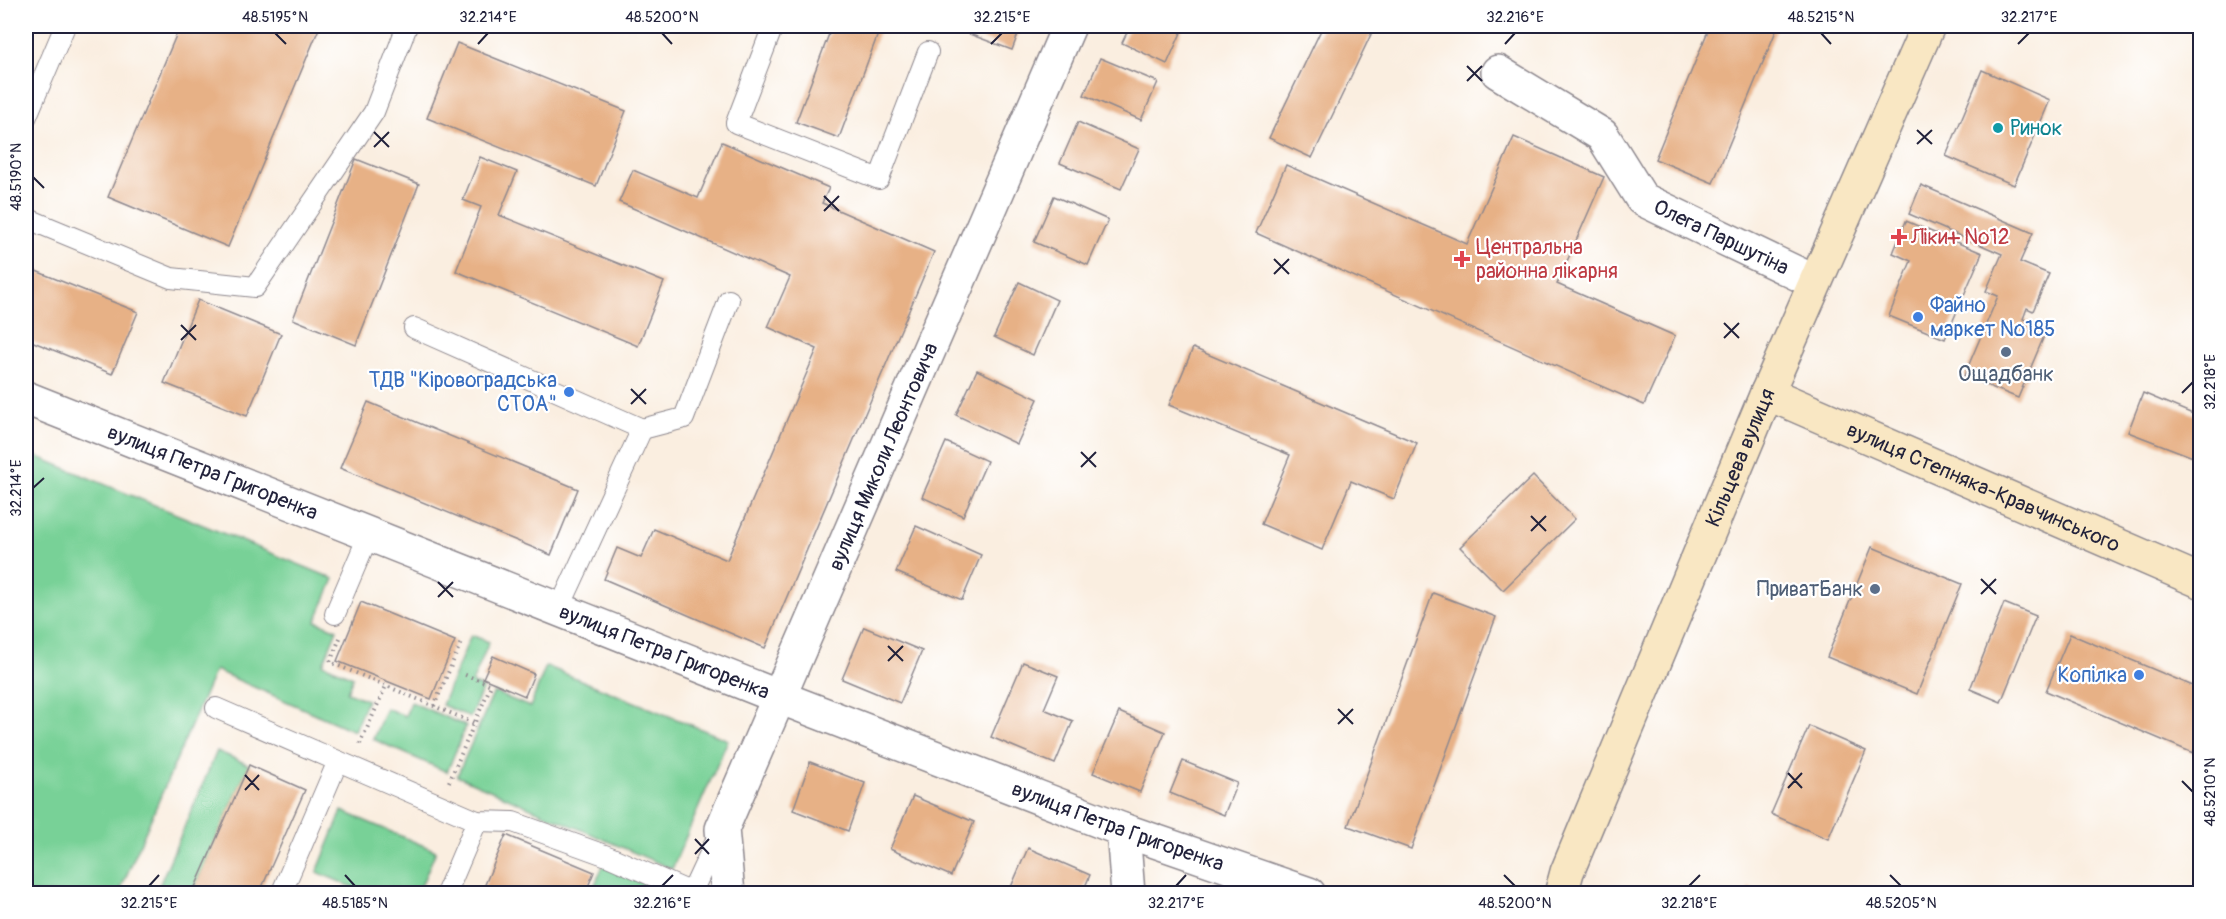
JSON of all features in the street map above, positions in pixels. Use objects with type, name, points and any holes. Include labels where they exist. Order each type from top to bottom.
[{"type":"main road","name":"Кільцева вулиця","points":[[1561,894],[1567,872],[1767,393],[1928,26]]},
{"type":"main road","name":"вулиця Степняка-Кравчинського","points":[[1767,393],[2200,581]]},
{"type":"street","name":"вулиця Миколи Леонтовича","points":[[728,894],[722,829],[1069,26]]},
{"type":"street","name":"Олега Паршутіна","points":[[1498,72],[1602,135],[1642,199],[1815,282]]},
{"type":"street","name":"вулиця Петра Григоренка","points":[[26,398],[779,697],[1124,830],[1309,894]]},
{"type":"street","points":[[1124,830],[1128,894]]},
{"type":"lane","points":[[26,118],[65,26]]},
{"type":"lane","points":[[26,218],[171,278],[255,287],[374,111],[407,26]]},
{"type":"lane","points":[[773,26],[736,123],[879,179],[928,52]]},
{"type":"lane","points":[[414,328],[642,429],[684,418],[729,300]]},
{"type":"lane","points":[[559,609],[642,429]]},
{"type":"lane","points":[[339,623],[369,534]]},
{"type":"lane","points":[[216,708],[477,821],[513,822],[610,857],[691,893],[722,829]]},
{"type":"lane","points":[[281,894],[344,764]]},
{"type":"lane","points":[[446,894],[477,821]]},
{"type":"path","points":[[339,623],[330,662],[474,723]]},
{"type":"path","points":[[434,706],[462,640]]},
{"type":"path","points":[[439,805],[491,685],[463,674]]},
{"type":"path","points":[[344,764],[386,686]]},
{"type":"green space","points":[[26,452],[334,579],[316,621],[337,630],[323,664],[353,677],[347,692],[367,700],[354,731],[215,670],[119,893],[26,893]]},
{"type":"green space","points":[[471,635],[489,642],[472,683],[483,688],[470,717],[442,705]]},
{"type":"green space","points":[[546,666],[728,740],[672,869],[457,776],[494,692],[530,707]]},
{"type":"green space","points":[[411,702],[466,726],[447,772],[373,739],[386,708],[405,716]]},
{"type":"green space","points":[[217,751],[249,765],[192,893],[156,893]]},
{"type":"green space","points":[[342,811],[436,851],[418,893],[366,893],[317,872]]},
{"type":"green space","points":[[603,866],[647,885],[643,893],[591,894]]},
{"type":"building","points":[[180,26],[320,26],[228,247],[108,197]]},
{"type":"building","points":[[832,26],[881,26],[839,138],[796,122]]},
{"type":"building","points":[[948,26],[1021,26],[1012,50]]},
{"type":"building","points":[[1130,26],[1184,26],[1167,64],[1122,43]]},
{"type":"building","points":[[1323,26],[1375,26],[1312,158],[1269,138]]},
{"type":"building","points":[[1710,26],[1778,26],[1713,183],[1655,159]]},
{"type":"building","points":[[457,43],[626,111],[596,186],[427,118]]},
{"type":"building","points":[[1100,58],[1158,82],[1141,120],[1084,95]]},
{"type":"building","name":"Ринок","points":[[1982,70],[2050,100],[2014,185],[1946,156]]},
{"type":"building","points":[[1078,122],[1139,149],[1121,189],[1060,163]]},
{"type":"building","points":[[1514,137],[1604,177],[1557,284],[1675,336],[1644,405],[1256,233],[1286,165],[1467,244]]},
{"type":"building","points":[[722,142],[829,188],[822,203],[934,252],[765,648],[604,579],[617,548],[641,558],[654,529],[727,560],[817,349],[768,327],[790,277],[619,202],[633,170],[698,198]]},
{"type":"building","points":[[480,157],[517,172],[499,215],[664,282],[638,346],[456,271],[481,207],[463,200]]},
{"type":"building","points":[[356,159],[419,184],[356,345],[293,319]]},
{"type":"building","points":[[1921,185],[2033,233],[2020,262],[2049,274],[2033,311],[2027,308],[2023,319],[2047,329],[2018,398],[1964,376],[1998,296],[1986,291],[2002,254],[1909,214]]},
{"type":"building","points":[[1054,196],[1108,220],[1088,265],[1034,242]]},
{"type":"building","points":[[1906,221],[1982,253],[1945,339],[1889,316],[1911,261],[1893,253]]},
{"type":"building","points":[[26,267],[138,312],[112,374],[26,339]]},
{"type":"building","points":[[1019,282],[1057,300],[1033,355],[994,337]]},
{"type":"building","points":[[198,300],[281,334],[247,416],[164,383]]},
{"type":"building","points":[[1193,348],[1417,443],[1394,499],[1351,481],[1322,550],[1261,524],[1290,455],[1169,405]]},
{"type":"building","points":[[977,370],[1038,399],[1017,444],[956,415]]},
{"type":"building","points":[[2143,393],[2200,417],[2200,438],[2193,457],[2128,432]]},
{"type":"building","points":[[368,402],[578,489],[551,555],[340,468]]},
{"type":"building","points":[[946,442],[987,461],[963,516],[922,497]]},
{"type":"building","points":[[1533,476],[1575,519],[1503,590],[1460,547]]},
{"type":"building","points":[[916,526],[981,555],[962,600],[896,572]]},
{"type":"building","points":[[1872,547],[1962,584],[1917,694],[1827,657]]},
{"type":"building","points":[[1433,593],[1496,617],[1411,849],[1348,826]]},
{"type":"building","points":[[361,602],[455,641],[431,699],[337,661]]},
{"type":"building","points":[[2004,603],[2036,616],[2001,702],[1970,689]]},
{"type":"building","points":[[864,627],[922,651],[900,703],[842,679]]},
{"type":"building","points":[[2070,634],[2200,689],[2200,736],[2193,753],[2046,691]]},
{"type":"building","points":[[493,656],[534,674],[525,696],[483,678]]},
{"type":"building","points":[[1023,662],[1058,676],[1044,709],[1073,721],[1055,764],[991,737]]},
{"type":"building","points":[[1119,712],[1165,732],[1140,792],[1093,773]]},
{"type":"building","points":[[1809,726],[1866,751],[1828,839],[1771,814]]},
{"type":"building","points":[[1183,761],[1237,783],[1224,815],[1170,793]]},
{"type":"building","points":[[810,762],[865,783],[848,831],[793,810]]},
{"type":"building","points":[[249,765],[305,790],[259,894],[192,894]]},
{"type":"building","points":[[913,796],[974,822],[951,876],[890,849]]},
{"type":"building","points":[[506,835],[594,872],[585,894],[481,894]]},
{"type":"building","points":[[1028,848],[1090,875],[1082,894],[1008,894]]},
{"type":"building","points":[[647,885],[661,891],[660,894],[643,894]]},
{"type":"building","points":[[1749,887],[1764,894],[1746,894]]},
{"type":"place","name":"Ринок","points":[[1998,128]]},
{"type":"place","name":"Ліки+ №12","points":[[1899,237]]},
{"type":"place","name":"Центральна районна лікарня","points":[[1462,259]]},
{"type":"place","name":"Файно маркет №185","points":[[1918,317]]},
{"type":"place","name":"Ощадбанк","points":[[2006,352]]},
{"type":"place","name":"ТДВ \"Кіровоградська СТОА\"","points":[[569,392]]},
{"type":"place","name":"ПриватБанк","points":[[1875,589]]},
{"type":"place","name":"Копілка","points":[[2139,675]]}]
